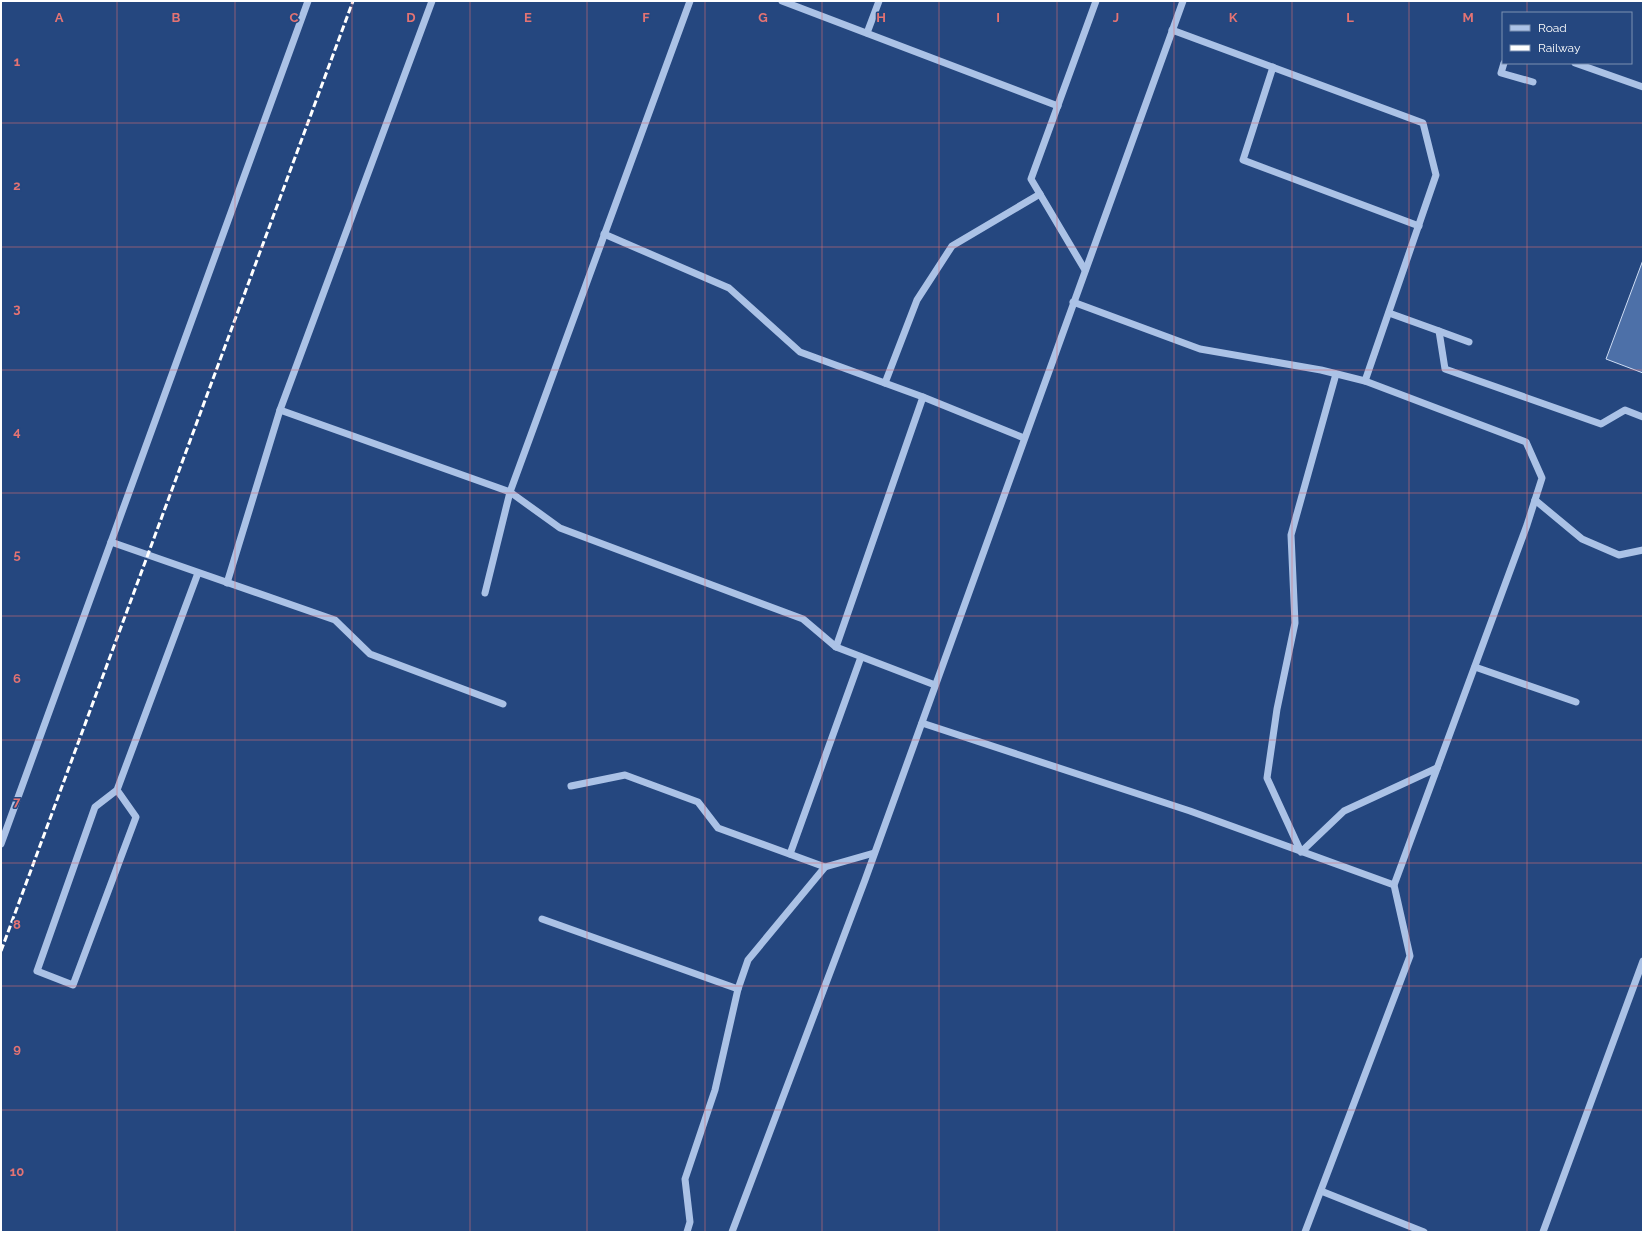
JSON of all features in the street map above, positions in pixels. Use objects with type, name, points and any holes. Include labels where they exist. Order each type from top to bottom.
[{"type":"lane","points":[[1,844],[308,1]]},
{"type":"lane","points":[[227,583],[280,410],[432,1]]},
{"type":"lane","points":[[484,593],[510,492],[690,1]]},
{"type":"lane","points":[[782,1],[1058,106]]},
{"type":"lane","points":[[867,33],[879,1]]},
{"type":"lane","points":[[1085,270],[1031,179],[1096,1]]},
{"type":"lane","points":[[732,1232],[922,723],[1183,1]]},
{"type":"lane","points":[[1172,30],[1423,123],[1436,175],[1365,382]]},
{"type":"lane","points":[[1504,64],[1501,73],[1533,82]]},
{"type":"lane","points":[[1578,64],[1643,87]]},
{"type":"lane","points":[[1273,68],[1243,160],[1419,226]]},
{"type":"lane","points":[[885,383],[917,300],[952,246],[1040,194]]},
{"type":"lane","points":[[604,234],[729,288],[800,352],[923,397],[1024,438]]},
{"type":"lane","points":[[1074,302],[1200,349],[1336,374],[1365,382],[1526,442],[1542,478],[1536,500],[1394,885],[1410,956],[1305,1232]]},
{"type":"lane","points":[[1389,313],[1469,342]]},
{"type":"lane","points":[[1439,332],[1445,369],[1601,424],[1625,410],[1643,417]]},
{"type":"lane","points":[[1301,852],[1267,778],[1277,709],[1295,623],[1291,535],[1336,374]]},
{"type":"lane","points":[[836,647],[923,397]]},
{"type":"lane","points":[[280,410],[510,492],[560,528],[803,620],[836,647],[935,685]]},
{"type":"lane","points":[[1536,500],[1582,539],[1619,555],[1643,550]]},
{"type":"lane","points":[[111,542],[336,620],[370,654],[503,704]]},
{"type":"lane","points":[[118,790],[136,817],[74,985],[37,971],[95,807],[118,790],[198,573]]},
{"type":"lane","points":[[790,854],[861,656]]},
{"type":"lane","points":[[1475,667],[1576,702]]},
{"type":"lane","points":[[922,723],[1190,811],[1394,885]]},
{"type":"lane","points":[[1301,852],[1344,811],[1437,768]]},
{"type":"lane","points":[[571,786],[625,775],[698,802],[718,828],[825,867]]},
{"type":"lane","points":[[687,1232],[690,1222],[685,1179],[715,1090],[738,989],[748,960],[825,867],[874,853]]},
{"type":"lane","points":[[542,919],[738,989]]},
{"type":"lane","points":[[1543,1232],[1643,961]]},
{"type":"lane","points":[[1321,1191],[1424,1232]]},
{"type":"building","points":[[1643,260],[1643,373],[1606,359]]},
{"type":"railway","points":[[1,951],[353,1]]}]
